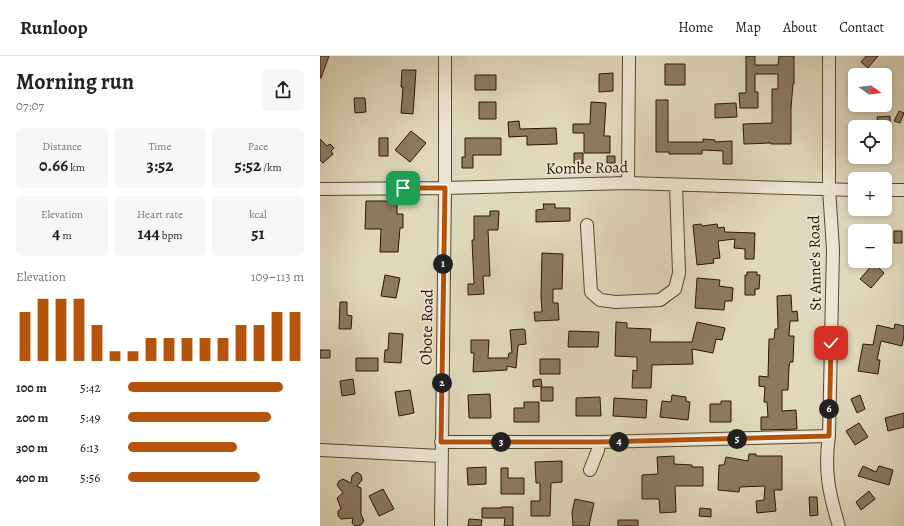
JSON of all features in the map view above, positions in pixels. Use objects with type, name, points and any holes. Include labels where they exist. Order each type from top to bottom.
[{"type":"street","name":"Obote Road","points":[[441,526],[445,56]]},
{"type":"street","points":[[628,183],[629,56]]},
{"type":"street","name":"St Anne's Road","points":[[829,56],[829,189],[833,249],[829,436],[826,452],[827,480],[831,502],[839,526]]},
{"type":"street","name":"Kombe Road","points":[[320,189],[445,188],[628,183],[848,190]]},
{"type":"street","points":[[587,225],[591,292],[600,300],[616,302],[660,300],[675,289],[679,273],[676,185]]},
{"type":"street","points":[[892,190],[904,190]]},
{"type":"street","points":[[441,442],[599,442],[829,436]]},
{"type":"street","points":[[590,470],[598,450],[599,442]]},
{"type":"street","points":[[320,450],[441,456]]},
{"type":"building","points":[[320,56],[329,56],[321,78],[320,78]]},
{"type":"building","points":[[746,56],[755,56],[755,65],[778,65],[779,56],[794,56],[794,84],[791,108],[791,144],[744,144],[743,124],[772,123],[772,89],[778,89],[778,74],[755,74],[755,92],[758,92],[758,108],[740,108],[739,93],[746,93]]},
{"type":"building","points":[[866,56],[878,56],[868,68],[861,62]]},
{"type":"building","points":[[665,64],[685,64],[685,85],[665,85]]},
{"type":"building","points":[[402,70],[416,70],[413,114],[401,113],[403,87],[401,87]]},
{"type":"building","points":[[613,73],[613,91],[599,92],[599,74]]},
{"type":"building","points":[[475,75],[496,75],[496,90],[475,90]]},
{"type":"building","points":[[354,98],[365,98],[366,112],[355,113]]},
{"type":"building","points":[[656,100],[668,100],[668,142],[703,142],[703,139],[715,140],[715,142],[732,141],[732,164],[723,164],[723,151],[702,150],[702,154],[669,154],[669,152],[656,152]]},
{"type":"building","points":[[479,102],[496,102],[496,119],[479,119]]},
{"type":"building","points":[[591,102],[606,103],[604,136],[610,136],[610,153],[584,153],[584,133],[573,133],[573,124],[590,124]]},
{"type":"building","points":[[736,103],[737,117],[715,118],[715,104]]},
{"type":"building","points":[[899,111],[904,113],[900,123],[894,121]]},
{"type":"building","points":[[890,116],[890,120],[878,120],[877,117]]},
{"type":"building","points":[[519,121],[520,129],[556,128],[557,144],[527,145],[527,136],[509,137],[508,122]]},
{"type":"building","points":[[411,131],[426,143],[410,162],[395,150]]},
{"type":"building","points":[[379,138],[388,138],[388,156],[379,156]]},
{"type":"building","points":[[465,138],[501,138],[501,155],[473,155],[473,168],[462,168],[462,157],[465,157]]},
{"type":"building","points":[[320,139],[327,146],[330,144],[334,148],[331,151],[333,154],[323,163],[320,160]]},
{"type":"building","points":[[574,153],[583,153],[583,164],[574,163]]},
{"type":"building","points":[[607,156],[615,156],[615,163],[607,163]]},
{"type":"building","points":[[366,201],[397,201],[397,214],[403,214],[403,228],[400,228],[398,252],[380,252],[381,229],[365,229]]},
{"type":"building","points":[[543,204],[555,204],[555,208],[570,208],[570,221],[536,222],[536,210],[544,209]]},
{"type":"building","points":[[490,211],[499,211],[498,230],[488,230],[490,276],[483,276],[484,294],[468,295],[468,284],[474,284],[472,240],[474,240],[474,216],[490,216]]},
{"type":"building","points":[[701,224],[702,226],[717,224],[718,228],[724,227],[725,232],[755,233],[754,259],[745,259],[745,249],[734,248],[735,239],[718,241],[720,258],[713,259],[714,263],[697,265],[693,225]]},
{"type":"building","points":[[894,231],[902,231],[902,243],[894,243]]},
{"type":"building","points":[[542,253],[563,254],[562,289],[553,289],[553,303],[558,303],[559,320],[535,321],[534,312],[542,312]]},
{"type":"building","points":[[870,268],[879,268],[884,273],[871,288],[860,279]]},
{"type":"building","points":[[747,272],[757,272],[757,275],[760,275],[759,289],[755,289],[755,295],[745,295],[745,275],[747,275]]},
{"type":"building","points":[[385,275],[400,278],[396,298],[381,296]]},
{"type":"building","points":[[697,278],[720,280],[719,286],[733,288],[732,301],[725,301],[724,310],[695,308]]},
{"type":"building","points":[[791,295],[792,312],[797,311],[798,321],[790,321],[789,336],[794,336],[793,362],[790,362],[789,367],[788,390],[782,390],[782,411],[796,410],[797,429],[761,430],[761,417],[768,417],[767,402],[764,402],[765,387],[759,386],[759,376],[768,377],[769,339],[774,339],[775,329],[778,329],[777,296]]},
{"type":"building","points":[[340,302],[347,302],[347,315],[352,316],[351,329],[339,329]]},
{"type":"building","points":[[616,322],[627,323],[627,328],[651,329],[650,342],[692,342],[697,322],[725,328],[722,340],[716,339],[713,353],[692,349],[693,364],[652,365],[651,388],[632,388],[633,370],[637,371],[637,357],[615,356]]},
{"type":"building","points":[[895,324],[904,326],[902,346],[881,341],[877,360],[880,360],[878,374],[858,371],[863,344],[873,345],[877,325],[894,329]]},
{"type":"building","points":[[510,330],[525,330],[526,344],[518,345],[516,368],[507,366],[507,370],[473,372],[474,353],[471,353],[471,340],[489,340],[488,358],[508,358],[509,353],[512,353]]},
{"type":"building","points":[[569,331],[599,332],[598,347],[568,347]]},
{"type":"building","points":[[389,333],[403,334],[401,363],[384,362],[385,350],[388,350]]},
{"type":"building","points":[[320,350],[330,350],[330,358],[320,358]]},
{"type":"building","points":[[356,358],[378,358],[378,371],[356,371]]},
{"type":"building","points":[[540,359],[560,359],[560,374],[540,374]]},
{"type":"building","points":[[353,379],[355,394],[342,396],[340,381]]},
{"type":"building","points":[[541,379],[542,386],[533,387],[533,380]]},
{"type":"building","points":[[541,387],[553,387],[553,401],[541,401]]},
{"type":"building","points":[[410,390],[414,413],[399,416],[395,392]]},
{"type":"building","points":[[490,394],[491,418],[469,418],[468,395]]},
{"type":"building","points":[[672,395],[686,397],[686,401],[690,402],[688,420],[660,417],[662,401],[671,402]]},
{"type":"building","points":[[860,395],[865,409],[857,413],[851,399]]},
{"type":"building","points":[[600,397],[601,416],[576,416],[576,398]]},
{"type":"building","points":[[614,398],[647,400],[646,418],[613,416]]},
{"type":"building","points":[[721,401],[731,401],[731,422],[710,422],[710,404],[721,404]]},
{"type":"building","points":[[524,402],[539,402],[539,422],[514,422],[514,408],[524,408]]},
{"type":"building","points":[[904,413],[904,427],[888,431],[885,418]]},
{"type":"building","points":[[859,423],[868,437],[855,445],[846,431]]},
{"type":"building","points":[[749,454],[756,454],[756,456],[782,456],[782,490],[774,490],[776,511],[757,513],[756,501],[764,500],[765,486],[740,487],[739,492],[718,490],[719,465],[724,465],[726,457],[748,461]]},
{"type":"building","points":[[674,456],[674,464],[703,467],[703,486],[675,486],[676,512],[660,513],[659,499],[642,499],[642,475],[658,474],[657,457]]},
{"type":"building","points":[[562,461],[562,482],[551,483],[550,516],[531,516],[531,501],[540,501],[540,483],[536,483],[535,462]]},
{"type":"building","points":[[863,466],[876,472],[879,466],[893,470],[889,485],[858,476]]},
{"type":"building","points":[[486,467],[486,484],[468,485],[467,468]]},
{"type":"building","points":[[501,468],[508,468],[508,478],[524,478],[524,494],[501,494]]},
{"type":"building","points":[[357,472],[361,475],[362,480],[357,486],[361,488],[361,514],[364,521],[361,525],[355,526],[352,523],[353,518],[341,519],[338,516],[338,511],[341,509],[337,498],[343,493],[337,485],[339,481],[343,479],[351,483],[352,476]]},
{"type":"building","points":[[383,489],[394,509],[379,516],[369,496]]},
{"type":"building","points":[[869,491],[875,499],[861,510],[856,502]]},
{"type":"building","points":[[809,497],[817,497],[818,515],[810,516]]},
{"type":"building","points":[[575,499],[594,503],[589,526],[573,526],[572,512]]},
{"type":"building","points":[[513,507],[513,526],[504,526],[505,518],[482,518],[482,508]]},
{"type":"building","points":[[700,508],[711,509],[711,517],[699,516]]},
{"type":"building","points":[[469,519],[482,520],[481,526],[468,526]]},
{"type":"building","points":[[618,520],[638,520],[638,526],[618,526]]},
{"type":"route","points":[[403,188],[445,188],[441,442],[599,442],[829,436],[831,343]]}]
